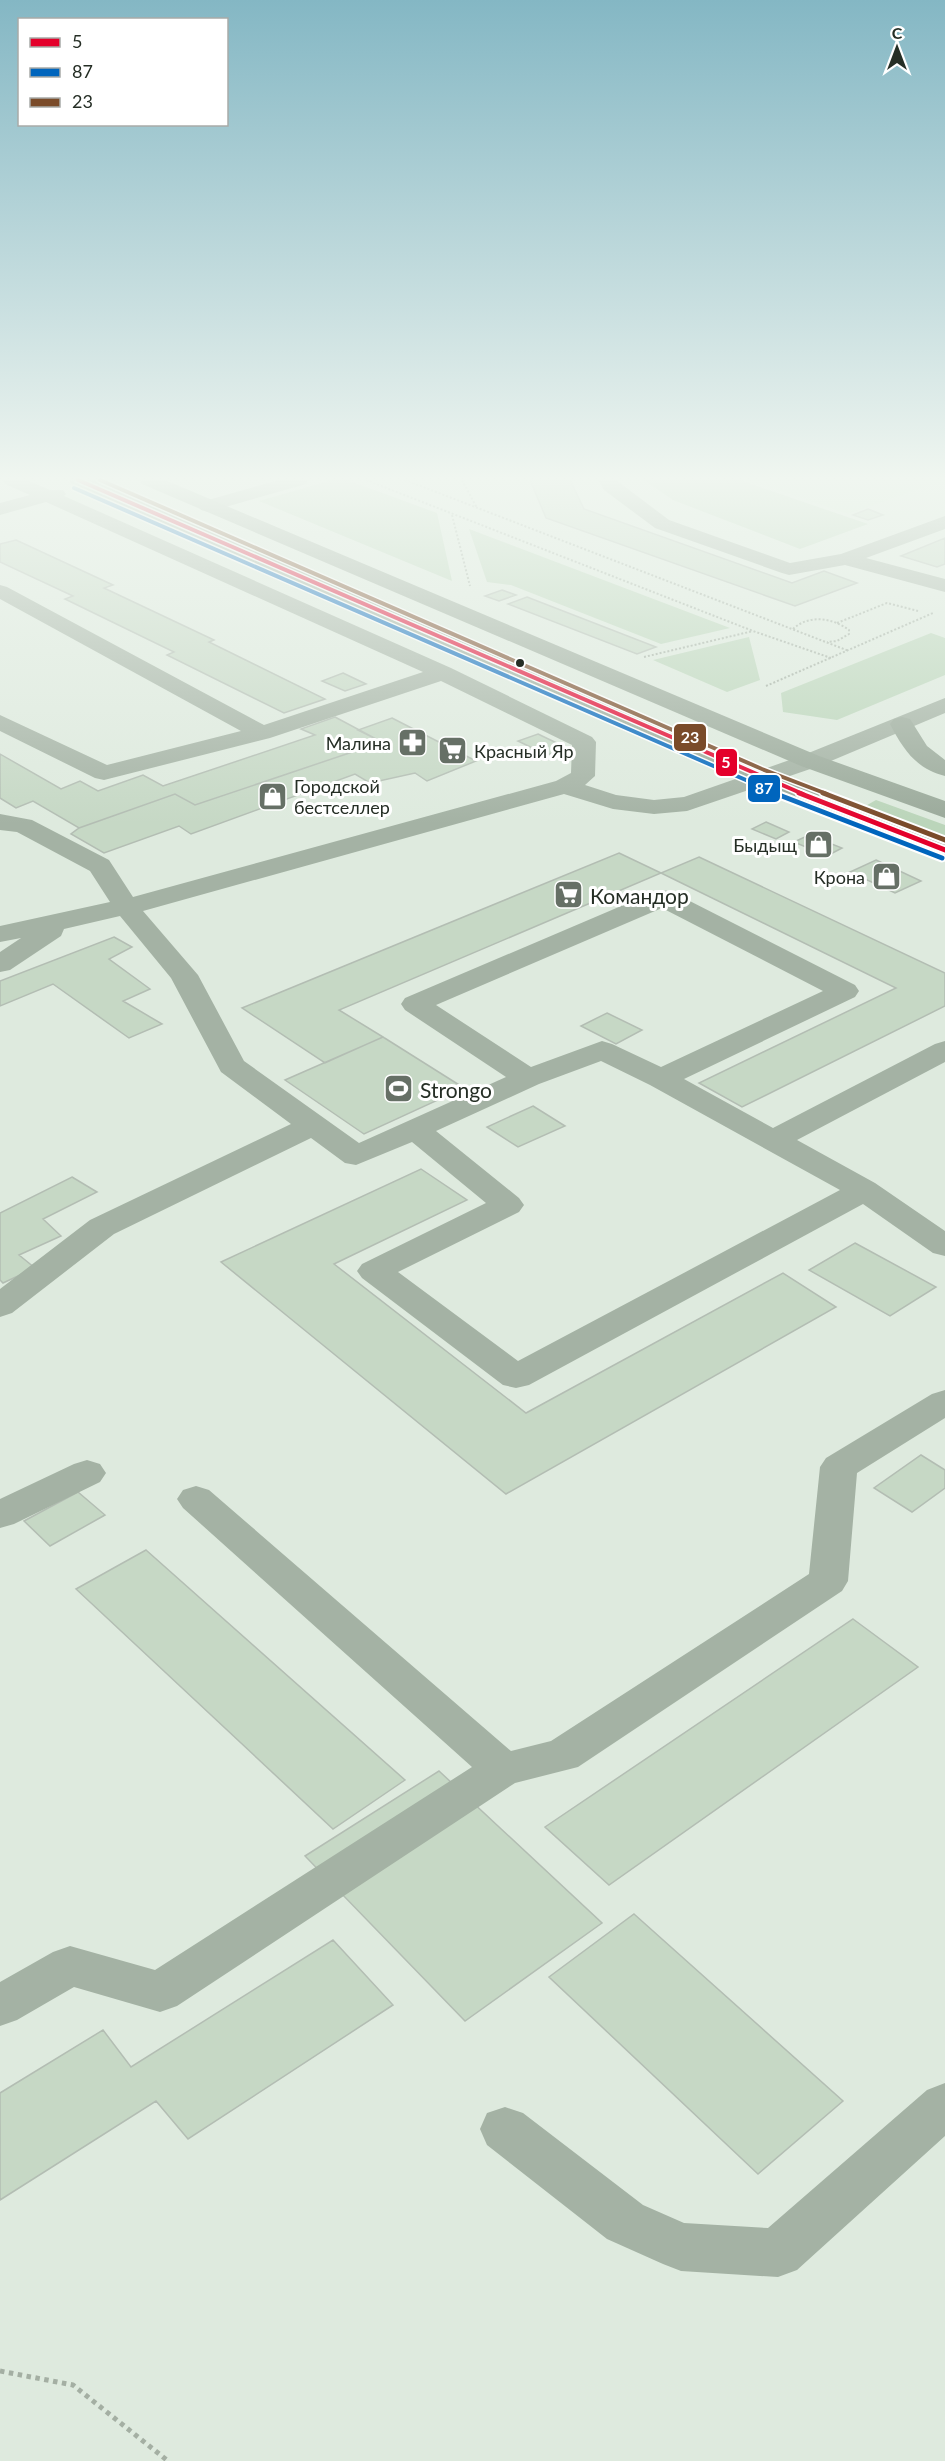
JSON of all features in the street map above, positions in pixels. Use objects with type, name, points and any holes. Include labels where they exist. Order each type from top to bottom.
[{"type":"main road","points":[[348,595],[759,777],[945,850]]},
{"type":"main road","points":[[418,595],[810,761],[945,810]]},
{"type":"main road","points":[[902,724],[916,751],[931,763],[945,769]]},
{"type":"street","points":[[7,595],[262,733]]},
{"type":"street","points":[[0,934],[126,907],[565,786],[583,776],[584,742],[443,673],[269,595]]},
{"type":"street","points":[[0,722],[104,773],[262,733],[443,673]]},
{"type":"street","points":[[565,786],[613,802],[654,807],[687,804],[810,761],[945,705]]},
{"type":"street","points":[[0,822],[24,825],[100,866],[126,907],[184,975],[232,1066],[356,1156],[416,1131],[528,1078],[602,1050],[661,1079],[864,1190],[945,1246]]},
{"type":"street","points":[[528,1078],[415,1004],[663,898],[845,991],[661,1079]]},
{"type":"street","points":[[0,964],[68,920]]},
{"type":"street","points":[[774,1140],[945,1050]]},
{"type":"street","points":[[0,1306],[102,1227],[313,1125]]},
{"type":"street","points":[[416,1131],[508,1205],[374,1271],[516,1377],[864,1190]]},
{"type":"street","points":[[0,2006],[70,1966],[160,1992],[504,1769],[563,1755],[828,1581],[839,1467],[945,1402]]},
{"type":"street","points":[[0,1515],[87,1473]]},
{"type":"street","points":[[196,1499],[504,1769]]},
{"type":"street","points":[[505,2129],[625,2222],[681,2247],[778,2253],[945,2105]]},
{"type":"path","points":[[660,595],[831,658]]},
{"type":"path","points":[[704,595],[849,651]]},
{"type":"path","points":[[837,623],[887,603],[931,614]]},
{"type":"path","points":[[766,686],[938,611]]},
{"type":"path","points":[[793,629],[800,623],[808,621],[837,623],[844,626],[849,634],[837,641],[826,642]]},
{"type":"path","points":[[634,659],[753,631]]},
{"type":"path","points":[[0,2371],[73,2385],[168,2461]]},
{"type":"shaded area","points":[[536,595],[643,595],[730,628],[661,644]]},
{"type":"shaded area","points":[[931,633],[945,638],[945,675],[837,720],[783,712],[781,693]]},
{"type":"shaded area","points":[[749,637],[760,680],[727,692],[653,660]]},
{"type":"shaded area","points":[[876,800],[945,825],[945,837],[862,808]]},
{"type":"building","points":[[71,595],[118,595],[214,640],[209,642],[325,699],[284,713],[167,655],[174,652],[65,599],[73,596]]},
{"type":"building","points":[[488,595],[516,595],[499,601],[485,596]]},
{"type":"building","points":[[763,595],[825,595],[795,606]]},
{"type":"building","points":[[527,597],[656,647],[637,654],[508,604]]},
{"type":"building","points":[[343,673],[366,684],[345,691],[322,681]]},
{"type":"building","points":[[335,717],[382,742],[195,805],[175,794],[79,828],[33,801],[16,808],[0,798],[0,754],[61,789],[80,781],[98,791],[143,775],[163,786],[315,735],[301,729]]},
{"type":"building","points":[[392,718],[476,761],[427,781],[415,773],[370,783],[355,774],[191,834],[179,826],[104,853],[71,834],[79,828],[175,794],[195,805],[382,742],[358,730]]},
{"type":"building","points":[[538,734],[567,748],[547,755],[518,741]]},
{"type":"building","points":[[766,822],[789,832],[776,839],[752,829]]},
{"type":"building","name":"Быдыщ","points":[[809,835],[842,848],[827,856],[794,842]]},
{"type":"building","points":[[619,853],[661,873],[339,1010],[383,1037],[325,1063],[242,1008]]},
{"type":"building","points":[[699,857],[945,973],[945,1006],[742,1107],[699,1083],[896,988],[661,873]]},
{"type":"building","name":"Крона","points":[[876,860],[921,881],[895,893],[850,872]]},
{"type":"building","points":[[114,937],[132,947],[109,959],[150,989],[123,1001],[162,1024],[129,1038],[53,984],[0,1006],[0,981]]},
{"type":"building","points":[[607,1013],[642,1030],[616,1044],[581,1026]]},
{"type":"building","points":[[383,1037],[464,1088],[364,1134],[285,1080]]},
{"type":"building","points":[[533,1106],[565,1126],[518,1147],[487,1127]]},
{"type":"building","points":[[421,1169],[467,1200],[334,1264],[526,1413],[783,1273],[836,1307],[506,1494],[221,1262]]},
{"type":"building","points":[[72,1177],[97,1192],[43,1219],[61,1236],[19,1255],[35,1268],[3,1283],[0,1280],[0,1213]]},
{"type":"building","points":[[855,1243],[936,1287],[890,1316],[809,1270]]},
{"type":"building","points":[[921,1455],[945,1470],[945,1488],[912,1512],[874,1488]]},
{"type":"building","points":[[78,1492],[105,1515],[50,1546],[24,1521]]},
{"type":"building","points":[[146,1550],[405,1780],[333,1829],[76,1589]]},
{"type":"building","points":[[853,1619],[918,1667],[609,1885],[545,1827]]},
{"type":"building","points":[[439,1771],[602,1923],[465,2021],[305,1856]]},
{"type":"building","points":[[634,1914],[843,2101],[758,2174],[549,1977]]},
{"type":"building","points":[[333,1940],[393,2005],[188,2139],[156,2101],[0,2200],[0,2093],[103,2030],[131,2067]]},
{"type":"transit line","name":"87","points":[[319,595],[755,785],[942,858]]},
{"type":"transit line","name":"5","points":[[341,595],[759,777],[945,850]]},
{"type":"transit line","name":"23","points":[[363,595],[762,769],[945,840]]},
{"type":"place","name":"Малина","points":[[412,743]]},
{"type":"place","name":"Красный Яр","points":[[453,751]]},
{"type":"place","name":"Городской бестселлер","points":[[273,796]]},
{"type":"place","name":"Быдыщ","points":[[818,845]]},
{"type":"place","name":"Крона","points":[[886,877]]},
{"type":"place","name":"Командор","points":[[569,895]]},
{"type":"place","name":"Strongo","points":[[399,1089]]}]
